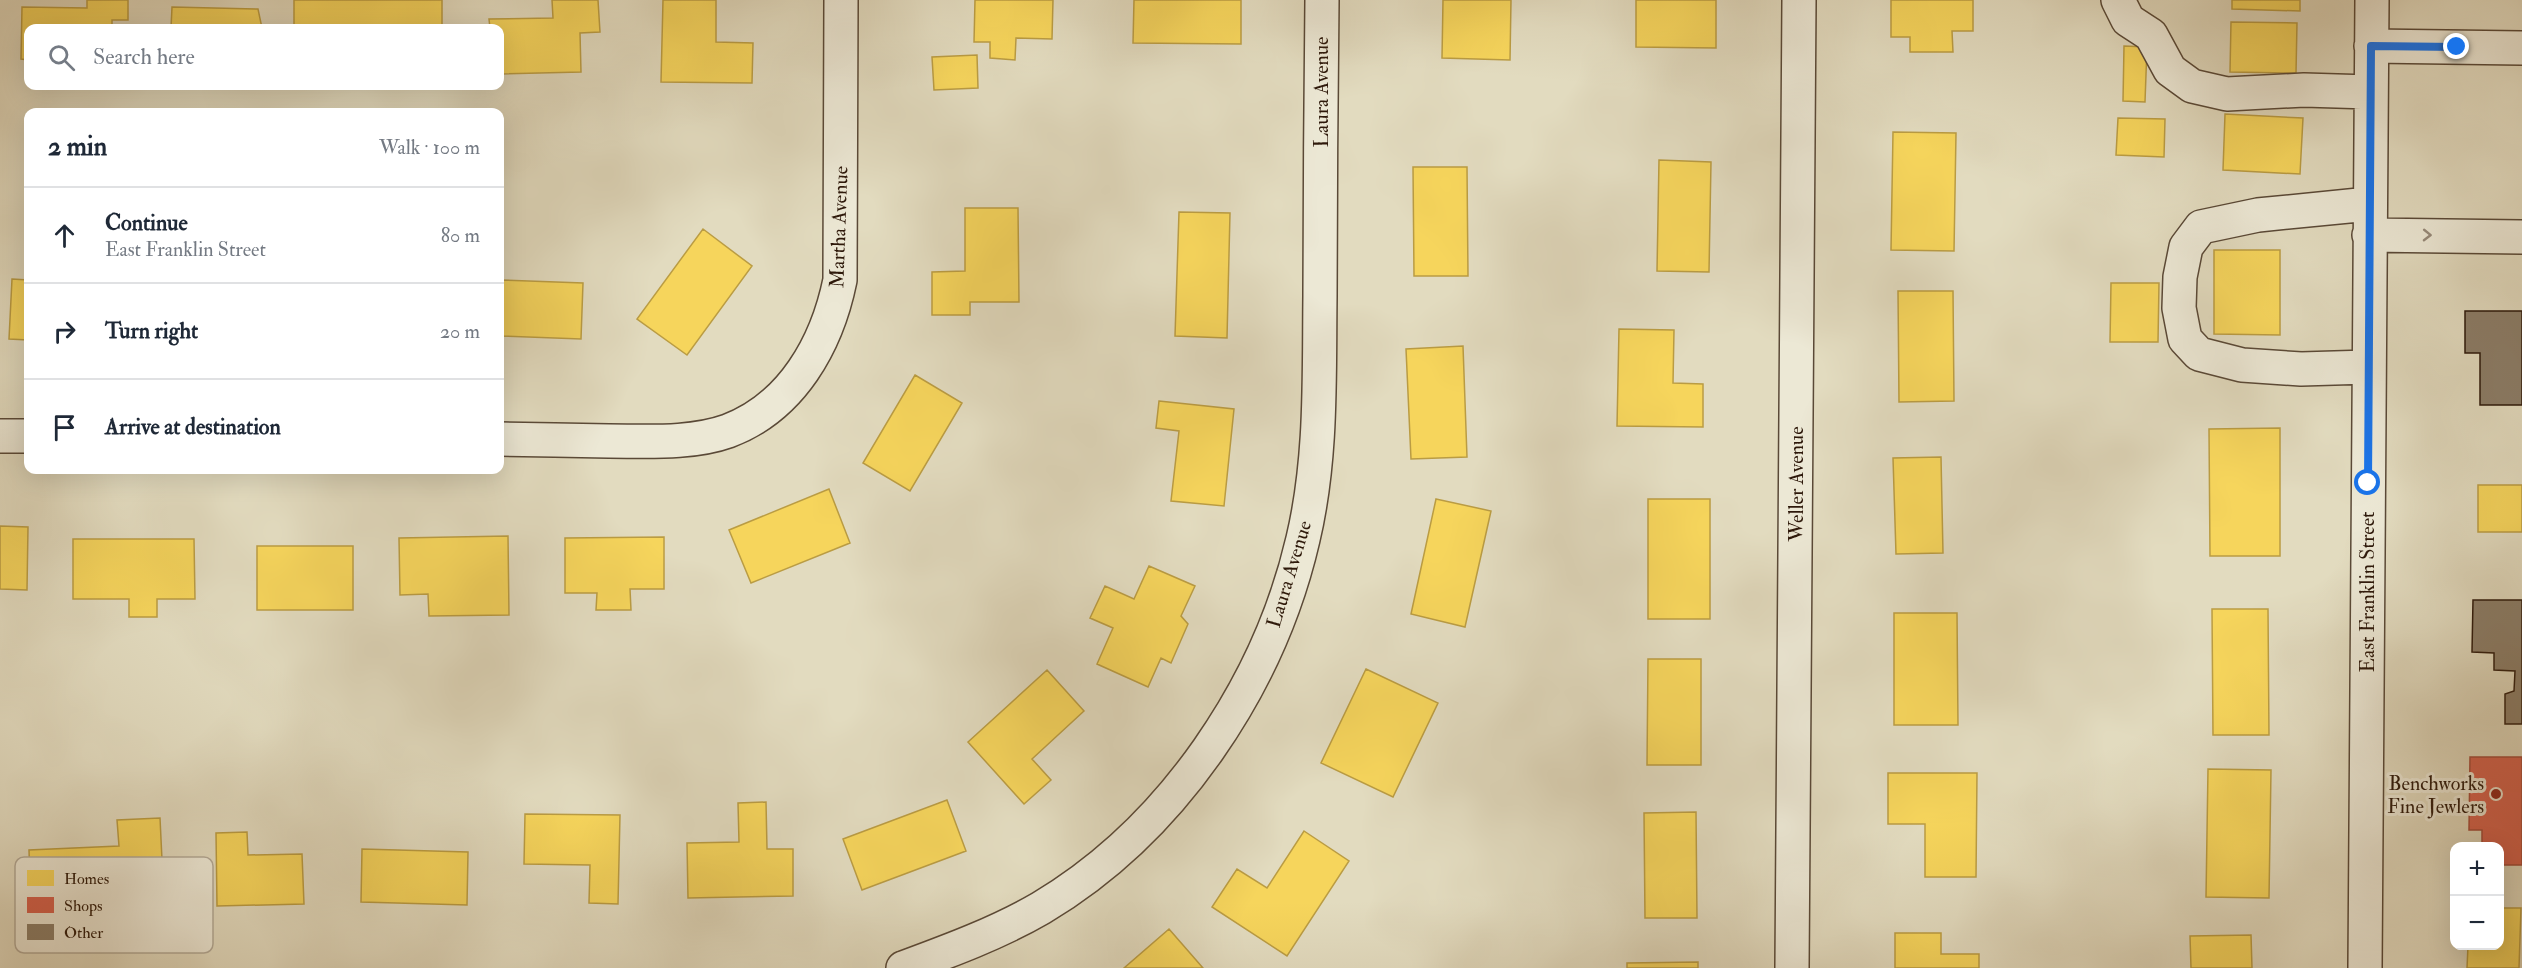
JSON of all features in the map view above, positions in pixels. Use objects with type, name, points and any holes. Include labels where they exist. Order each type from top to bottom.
[{"type":"street","name":"Martha Avenue","points":[[504,439],[658,442],[727,431],[763,412],[795,383],[817,350],[834,310],[840,280],[842,0]]},
{"type":"street","name":"Laura Avenue","points":[[903,968],[951,951],[1040,909],[1080,881],[1140,831],[1184,783],[1219,735],[1257,665],[1284,601],[1303,539],[1312,486],[1319,414],[1322,0]]},
{"type":"street","name":"Weller Avenue","points":[[1792,968],[1799,0]]},
{"type":"street","points":[[2118,0],[2128,20],[2151,34],[2170,70],[2192,86],[2227,94],[2304,90],[2370,92]]},
{"type":"street","name":"East Franklin Street","points":[[2365,968],[2372,0]]},
{"type":"street","points":[[2371,46],[2522,48]]},
{"type":"street","points":[[2368,367],[2301,369],[2242,365],[2199,354],[2185,339],[2179,308],[2180,277],[2186,247],[2201,227],[2258,214],[2369,219],[2522,237]]},
{"type":"street","points":[[0,436],[24,436]]},
{"type":"building: Homes","points":[[87,0],[128,0],[128,20],[112,20],[112,24],[24,24],[24,59],[21,59],[22,7],[87,8]]},
{"type":"building: Homes","points":[[294,0],[442,0],[442,24],[294,24]]},
{"type":"building: Homes","points":[[552,0],[598,0],[600,32],[580,33],[581,72],[504,74],[504,24],[490,24],[489,19],[553,18]]},
{"type":"building: Homes","points":[[663,0],[716,0],[716,42],[753,43],[752,83],[661,82]]},
{"type":"building: Homes","points":[[975,0],[1053,0],[1052,39],[1016,38],[1015,60],[990,58],[990,42],[974,42]]},
{"type":"building: Homes","points":[[1134,0],[1241,0],[1241,44],[1133,43]]},
{"type":"building: Homes","points":[[1443,0],[1511,0],[1510,60],[1442,58]]},
{"type":"building: Homes","points":[[1636,0],[1716,0],[1716,48],[1636,47]]},
{"type":"building: Homes","points":[[1891,0],[1973,0],[1973,31],[1952,31],[1953,52],[1910,52],[1910,37],[1891,37]]},
{"type":"building: Homes","points":[[2232,0],[2300,0],[2300,11],[2232,9]]},
{"type":"building: Homes","points":[[172,7],[258,9],[261,24],[171,24]]},
{"type":"building: Homes","points":[[2231,22],[2297,23],[2296,73],[2230,72]]},
{"type":"building: Homes","points":[[2124,46],[2147,47],[2145,102],[2123,101]]},
{"type":"building: Homes","points":[[977,55],[978,88],[934,90],[932,57]]},
{"type":"building: Homes","points":[[2225,114],[2303,118],[2300,174],[2223,170]]},
{"type":"building: Homes","points":[[2118,118],[2165,119],[2164,157],[2116,155]]},
{"type":"building: Homes","points":[[1893,132],[1956,133],[1954,251],[1891,250]]},
{"type":"building: Homes","points":[[1659,160],[1711,162],[1709,272],[1657,271]]},
{"type":"building: Homes","points":[[1413,167],[1467,167],[1468,276],[1414,276]]},
{"type":"building: Homes","points":[[965,208],[1018,208],[1019,302],[970,302],[970,315],[932,315],[932,272],[965,271]]},
{"type":"building: Homes","points":[[1179,212],[1230,213],[1227,338],[1175,336]]},
{"type":"building: Homes","points":[[703,229],[752,266],[687,355],[637,319]]},
{"type":"building: Homes","points":[[2214,250],[2280,250],[2280,335],[2214,334]]},
{"type":"building: Homes","points":[[12,279],[24,280],[24,340],[9,339]]},
{"type":"building: Homes","points":[[504,280],[583,283],[581,339],[504,336]]},
{"type":"building: Homes","points":[[2111,283],[2159,283],[2158,342],[2110,342]]},
{"type":"building: Homes","points":[[1898,291],[1953,291],[1954,401],[1899,402]]},
{"type":"building: Homes","points":[[1619,329],[1674,330],[1673,383],[1703,384],[1703,427],[1617,426]]},
{"type":"building: Homes","points":[[1463,346],[1467,457],[1411,459],[1406,349]]},
{"type":"building: Homes","points":[[915,375],[962,403],[910,491],[863,463]]},
{"type":"building: Homes","points":[[1159,401],[1234,409],[1224,506],[1171,501],[1179,431],[1156,428]]},
{"type":"building: Homes","points":[[2280,428],[2280,556],[2210,556],[2209,429]]},
{"type":"building: Homes","points":[[1941,457],[1943,553],[1896,554],[1893,458]]},
{"type":"building: Homes","points":[[2478,485],[2522,485],[2522,532],[2478,532]]},
{"type":"building: Homes","points":[[829,489],[850,543],[751,583],[729,530]]},
{"type":"building: Homes","points":[[1436,499],[1491,511],[1465,627],[1411,614]]},
{"type":"building: Homes","points":[[1648,499],[1710,499],[1710,619],[1648,619]]},
{"type":"building: Homes","points":[[0,526],[28,527],[27,590],[0,589]]},
{"type":"building: Homes","points":[[508,536],[509,615],[429,616],[428,594],[400,595],[399,538]]},
{"type":"building: Homes","points":[[664,537],[664,589],[630,589],[631,610],[596,610],[597,593],[565,593],[565,538]]},
{"type":"building: Homes","points":[[73,539],[194,539],[195,599],[157,599],[157,617],[129,617],[129,599],[73,599]]},
{"type":"building: Homes","points":[[257,546],[353,546],[353,610],[257,610]]},
{"type":"building: Homes","points":[[1149,566],[1195,586],[1181,616],[1188,624],[1171,663],[1161,658],[1148,687],[1097,664],[1113,628],[1090,618],[1105,586],[1134,599]]},
{"type":"building: Homes","points":[[2212,609],[2268,609],[2269,735],[2213,735]]},
{"type":"building: Homes","points":[[1894,613],[1957,613],[1958,725],[1894,725]]},
{"type":"building: Homes","points":[[1648,659],[1701,659],[1701,765],[1647,765]]},
{"type":"building: Homes","points":[[1366,669],[1438,703],[1393,797],[1321,763]]},
{"type":"building: Homes","points":[[1047,670],[1084,711],[1032,759],[1051,780],[1024,804],[968,742]]},
{"type":"building: Homes","points":[[2208,769],[2271,770],[2269,898],[2206,897]]},
{"type":"building: Homes","points":[[1888,773],[1977,773],[1976,877],[1925,877],[1925,824],[1888,824]]},
{"type":"building: Homes","points":[[947,800],[966,851],[862,890],[843,839]]},
{"type":"building: Homes","points":[[766,802],[767,849],[793,849],[793,896],[688,898],[687,843],[739,842],[738,803]]},
{"type":"building: Homes","points":[[1696,812],[1697,918],[1645,918],[1644,813]]},
{"type":"building: Homes","points":[[525,814],[620,815],[618,904],[589,903],[590,865],[524,864]]},
{"type":"building: Homes","points":[[160,818],[162,857],[29,857],[29,850],[119,846],[117,820]]},
{"type":"building: Homes","points":[[1304,831],[1349,861],[1287,956],[1212,907],[1237,869],[1267,888]]},
{"type":"building: Homes","points":[[247,832],[248,855],[302,854],[304,904],[217,906],[216,833]]},
{"type":"building: Homes","points":[[362,849],[468,852],[467,905],[361,902]]},
{"type":"building: Homes","points":[[2504,908],[2521,908],[2519,968],[2467,968],[2468,950],[2504,950]]},
{"type":"building: Homes","points":[[1169,929],[1203,968],[1124,968]]},
{"type":"building: Homes","points":[[1895,933],[1941,933],[1941,954],[1979,954],[1979,968],[1895,968]]},
{"type":"building: Homes","points":[[2251,935],[2252,968],[2191,968],[2190,936]]},
{"type":"building: Homes","points":[[1698,962],[1698,968],[1627,968],[1627,963]]},
{"type":"building: Shops","name":"Benchworks Fine Jewlers","points":[[2470,757],[2522,757],[2522,865],[2504,865],[2504,842],[2482,842],[2482,830],[2469,830]]},
{"type":"building: Other","points":[[2465,311],[2522,311],[2522,405],[2480,405],[2480,353],[2465,353]]},
{"type":"building: Other","points":[[2473,600],[2522,600],[2522,724],[2505,724],[2505,694],[2514,691],[2515,671],[2494,670],[2494,653],[2472,652]]},
{"type":"place","name":"Benchworks Fine Jewlers","points":[[2496,794]]},
{"type":"route","points":[[2368,483],[2371,46],[2457,47]]}]
